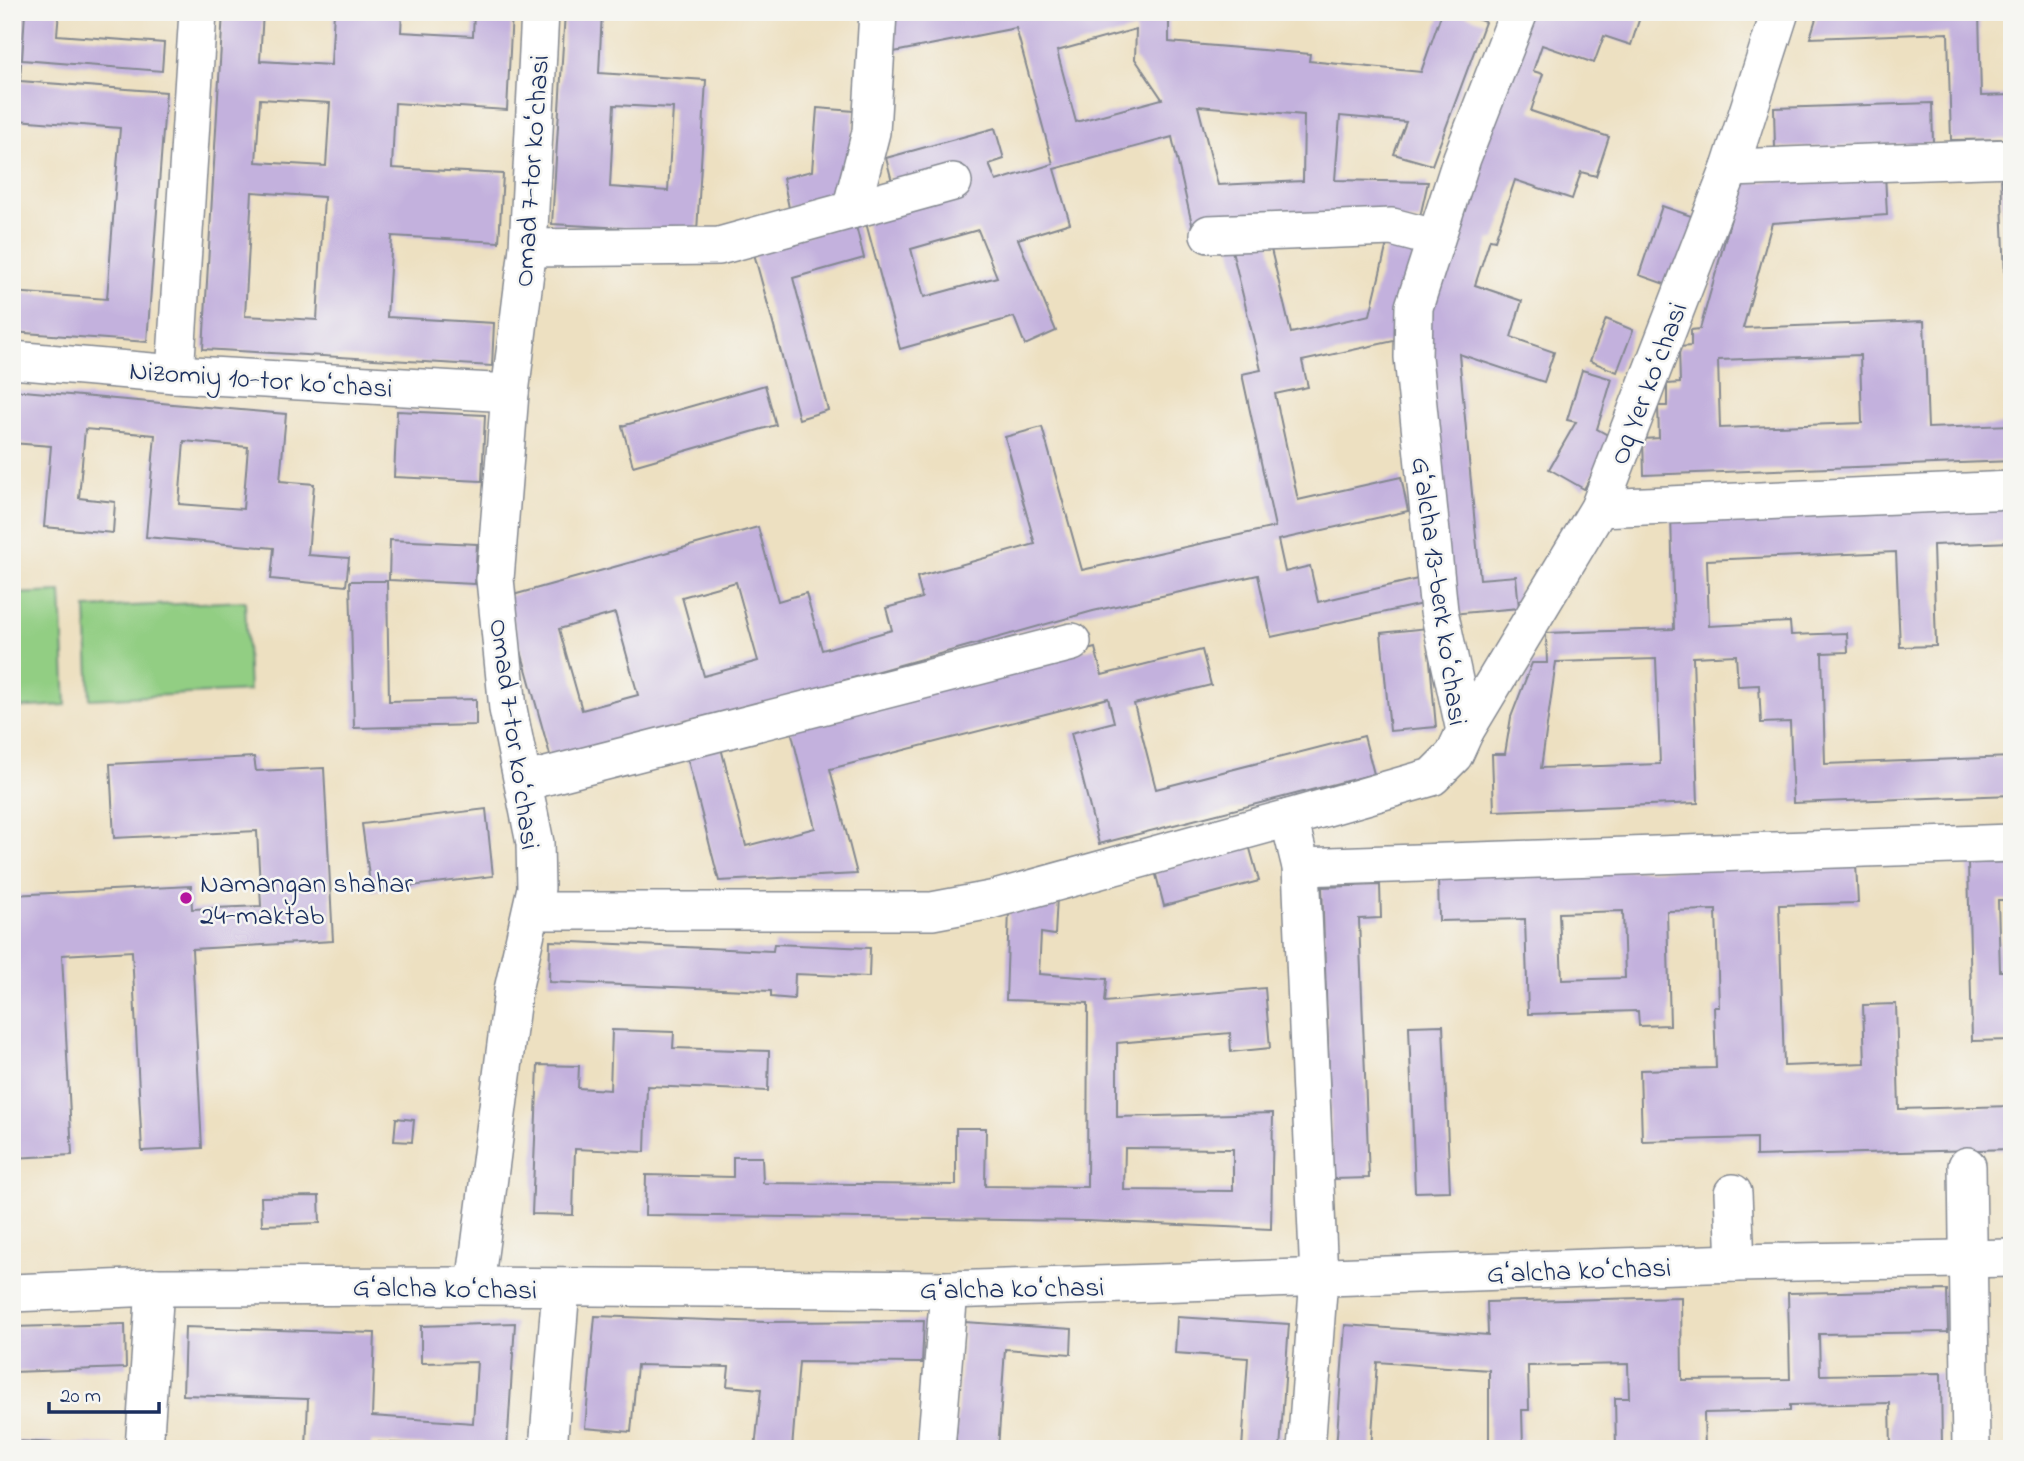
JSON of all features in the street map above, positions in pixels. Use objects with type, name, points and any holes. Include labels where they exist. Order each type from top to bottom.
[{"type":"street","points":[[175,374],[198,12]]},
{"type":"street","name":"Omad 7-tor koʻchasi","points":[[475,1286],[513,990],[533,911],[536,888],[535,843],[508,709],[495,579],[510,393],[528,248],[540,12]]},
{"type":"street","points":[[851,210],[871,132],[878,12]]},
{"type":"street","name":"Gʻalcha 13-berk koʻchasi","points":[[533,911],[932,911],[990,900],[1432,777],[1454,755],[1465,731],[1439,611],[1413,357],[1414,307],[1434,238],[1519,12]]},
{"type":"street","name":"Oq Yer koʻchasi","points":[[1465,731],[1598,508],[1730,168],[1780,12]]},
{"type":"street","points":[[1730,168],[2012,158]]},
{"type":"street","points":[[528,248],[719,246],[953,182]]},
{"type":"street","points":[[1209,234],[1392,227],[1434,238]]},
{"type":"street","name":"Nizomiy 10-tor koʻchasi","points":[[12,360],[175,374],[510,393]]},
{"type":"street","points":[[1598,508],[2012,490]]},
{"type":"street","points":[[523,782],[1072,642]]},
{"type":"street","points":[[1289,818],[1301,867],[1319,1278],[1306,1449]]},
{"type":"street","points":[[1301,867],[2012,843]]},
{"type":"street","points":[[1967,1167],[1971,1449]]},
{"type":"street","points":[[1733,1193],[1736,1263]]},
{"type":"street","name":"Gʻalcha koʻchasi","points":[[12,1293],[155,1287],[475,1286],[949,1290],[1736,1263],[2012,1258]]},
{"type":"street","points":[[144,1449],[155,1287]]},
{"type":"street","points":[[548,1449],[561,1288]]},
{"type":"street","points":[[936,1449],[949,1290]]},
{"type":"green space","points":[[61,592],[66,705],[12,708],[12,594]]},
{"type":"green space","points":[[245,601],[249,691],[90,699],[86,608]]},
{"type":"building","points":[[25,12],[59,12],[57,35],[164,43],[162,71],[22,60]]},
{"type":"building","points":[[223,12],[263,12],[260,61],[331,65],[334,12],[402,12],[401,32],[473,36],[474,12],[512,12],[507,110],[395,103],[392,168],[503,174],[499,242],[392,236],[387,317],[494,323],[492,366],[203,349]],"holes":[[[260,99],[330,103],[326,166],[256,162]],[[252,192],[324,197],[317,320],[245,316]]]},
{"type":"building","points":[[565,12],[602,12],[599,73],[706,80],[697,232],[552,224]],"holes":[[[614,105],[673,108],[668,191],[610,187]]]},
{"type":"building","points":[[896,12],[934,12],[934,17],[957,12],[1169,12],[1169,42],[1310,54],[1309,61],[1421,72],[1442,12],[1457,12],[1485,22],[1432,165],[1394,154],[1406,122],[1340,116],[1335,180],[1428,182],[1419,221],[1324,219],[1192,224],[1172,137],[1054,169],[1070,223],[1018,239],[1056,331],[1025,345],[1014,317],[900,349],[866,223],[894,189],[886,158],[995,128],[1004,159],[989,164],[996,181],[1053,164],[1016,28],[894,52]],"holes":[[[1136,29],[1135,59],[1162,99],[1076,122],[1057,51]],[[1198,106],[1304,115],[1303,181],[1218,185]],[[978,230],[997,277],[924,297],[911,249]]]},
{"type":"building","points":[[1526,12],[1626,12],[1640,17],[1631,45],[1604,36],[1594,63],[1542,45],[1533,71],[1543,74],[1531,111],[1609,137],[1596,176],[1581,172],[1572,199],[1515,180],[1495,240],[1490,239],[1475,285],[1522,301],[1511,337],[1554,352],[1544,382],[1459,354],[1480,579],[1516,576],[1519,608],[1451,614],[1423,307]]},
{"type":"building","points":[[1818,12],[1979,12],[1981,96],[2012,95],[2012,139],[1951,140],[1948,33],[1810,38]]},
{"type":"building","points":[[12,63],[21,64],[20,81],[166,92],[147,342],[12,332],[12,292],[107,299],[120,128],[17,120],[12,161]]},
{"type":"building","points":[[1932,103],[1933,143],[1775,148],[1774,108]]},
{"type":"building","points":[[817,108],[854,111],[848,195],[789,208],[783,178],[812,171]]},
{"type":"building","points":[[1885,173],[1887,215],[1772,223],[1743,328],[1924,321],[1928,428],[2012,425],[2012,461],[1644,475],[1643,439],[1659,438],[1658,406],[1667,406],[1667,384],[1680,383],[1679,347],[1691,346],[1691,330],[1700,329],[1741,183]],"holes":[[[1860,355],[1862,423],[1720,428],[1718,360]]]},
{"type":"building","points":[[2012,173],[2012,405],[2010,405],[2001,174]]},
{"type":"building","points":[[1662,206],[1697,218],[1673,287],[1639,275]]},
{"type":"building","points":[[855,222],[864,258],[793,278],[828,410],[799,419],[753,250]]},
{"type":"building","points":[[1390,231],[1419,238],[1394,341],[1302,361],[1308,387],[1275,394],[1298,500],[1401,477],[1408,511],[1278,540],[1285,572],[1310,566],[1318,602],[1422,578],[1427,603],[1271,637],[1258,575],[1093,611],[552,762],[506,597],[758,527],[778,601],[806,593],[822,650],[892,630],[886,608],[922,598],[917,577],[1035,544],[1005,437],[1042,427],[1082,570],[1275,527],[1242,374],[1261,370],[1230,242],[1269,241],[1291,333],[1370,315]],"holes":[[[736,582],[758,661],[704,676],[682,597]],[[615,613],[638,695],[582,710],[559,629]]]},
{"type":"building","points":[[1606,319],[1633,330],[1617,372],[1590,361]]},
{"type":"building","points":[[1582,370],[1612,379],[1597,429],[1613,438],[1584,489],[1549,469],[1576,422],[1567,420]]},
{"type":"building","points":[[765,385],[776,425],[633,466],[622,426]]},
{"type":"building","points":[[12,390],[286,414],[280,481],[314,484],[308,555],[349,558],[346,586],[271,579],[274,548],[146,537],[155,435],[85,429],[79,498],[115,502],[113,533],[44,527],[51,446],[12,443]],"holes":[[[184,441],[248,447],[243,509],[179,504]]]},
{"type":"building","points":[[397,411],[485,415],[482,481],[394,477]]},
{"type":"building","points":[[2012,503],[2012,542],[1933,545],[1936,646],[1900,647],[1896,552],[1707,560],[1709,626],[1790,622],[1791,635],[1847,633],[1848,652],[1822,653],[1825,764],[2012,757],[2012,795],[1793,803],[1790,722],[1761,723],[1759,685],[1738,686],[1736,655],[1693,657],[1698,803],[1494,811],[1492,754],[1505,754],[1511,717],[1532,663],[1547,663],[1546,633],[1674,629],[1671,515]],"holes":[[[1656,659],[1660,764],[1541,768],[1556,662]]]},
{"type":"building","points":[[390,540],[477,544],[475,584],[389,580]]},
{"type":"building","points":[[350,581],[387,581],[389,701],[476,699],[476,725],[354,728]]},
{"type":"building","points":[[1427,628],[1436,727],[1390,731],[1381,633]]},
{"type":"building","points":[[1095,648],[1102,675],[1202,650],[1211,685],[1134,704],[1156,789],[1364,736],[1374,774],[1099,844],[1071,733],[1114,722],[1108,698],[830,769],[857,874],[719,881],[686,753],[720,744],[746,846],[815,828],[790,726]]},
{"type":"building","points":[[254,757],[256,771],[324,768],[333,941],[192,949],[202,1148],[142,1151],[132,951],[62,955],[72,1155],[12,1158],[12,895],[191,886],[192,909],[261,906],[257,831],[114,838],[110,764]]},
{"type":"building","points":[[486,809],[493,876],[371,891],[362,824]]},
{"type":"building","points":[[1249,845],[1259,881],[1164,906],[1155,871]]},
{"type":"building","points":[[2012,862],[2012,900],[1998,900],[2000,971],[2012,971],[2012,1040],[1972,1041],[1968,863]]},
{"type":"building","points":[[1856,864],[1858,903],[1779,905],[1784,1066],[1865,1063],[1863,1005],[1896,1004],[1899,1109],[2012,1106],[2012,1149],[1756,1156],[1756,1138],[1642,1141],[1640,1070],[1716,1068],[1714,1007],[1719,1007],[1716,910],[1667,911],[1670,1025],[1639,1026],[1638,1011],[1528,1014],[1525,919],[1439,921],[1438,876]],"holes":[[[1623,911],[1625,978],[1562,980],[1559,913]]]},
{"type":"building","points":[[1380,885],[1381,918],[1359,919],[1369,1178],[1333,1179],[1322,887]]},
{"type":"building","points":[[1057,896],[1055,935],[1041,933],[1039,974],[1107,979],[1105,1002],[1265,988],[1270,1048],[1231,1052],[1230,1033],[1117,1043],[1117,1117],[1273,1113],[1271,1229],[1087,1221],[645,1215],[646,1175],[733,1177],[733,1157],[762,1157],[763,1183],[956,1185],[956,1128],[986,1128],[985,1186],[1087,1187],[1088,1003],[1006,1000],[1009,909]],"holes":[[[1125,1148],[1233,1149],[1233,1191],[1124,1190]]]},
{"type":"building","points":[[550,941],[773,951],[774,944],[870,948],[869,977],[795,974],[794,999],[771,997],[771,991],[549,982]]},
{"type":"building","points":[[1443,1025],[1450,1191],[1415,1192],[1409,1026]]},
{"type":"building","points":[[612,1030],[674,1032],[673,1048],[769,1051],[768,1091],[647,1086],[645,1152],[575,1149],[573,1215],[532,1214],[538,1065],[579,1066],[578,1088],[610,1090]]},
{"type":"building","points":[[396,1118],[414,1120],[412,1142],[394,1141]]},
{"type":"building","points":[[319,1196],[320,1223],[262,1225],[261,1197]]},
{"type":"building","points":[[1947,1290],[1948,1332],[1819,1334],[1820,1375],[1941,1373],[1942,1449],[1891,1449],[1890,1403],[1790,1405],[1790,1411],[1704,1413],[1705,1449],[1616,1449],[1615,1398],[1629,1398],[1628,1364],[1528,1366],[1529,1410],[1522,1410],[1523,1449],[1489,1449],[1489,1370],[1377,1362],[1371,1449],[1336,1449],[1345,1325],[1488,1335],[1487,1302],[1681,1297],[1682,1380],[1790,1379],[1788,1293]]},
{"type":"building","points":[[595,1316],[766,1322],[924,1321],[922,1363],[799,1362],[792,1449],[755,1449],[761,1389],[727,1386],[729,1367],[637,1365],[631,1432],[585,1428]]},
{"type":"building","points":[[1177,1317],[1289,1324],[1280,1449],[1242,1449],[1248,1358],[1175,1353]]},
{"type":"building","points":[[964,1322],[1072,1329],[1071,1354],[1005,1349],[998,1449],[955,1449]]},
{"type":"building","points":[[515,1323],[507,1449],[371,1442],[371,1449],[306,1449],[308,1399],[183,1395],[185,1327],[375,1333],[372,1416],[473,1423],[477,1362],[421,1363],[421,1326]]},
{"type":"building","points":[[125,1324],[126,1368],[12,1372],[12,1327]]},
{"type":"building","points":[[12,1441],[117,1445],[117,1449],[12,1449]]},
{"type":"place","name":"Namangan shahar 24-maktab","points":[[186,898]]}]
